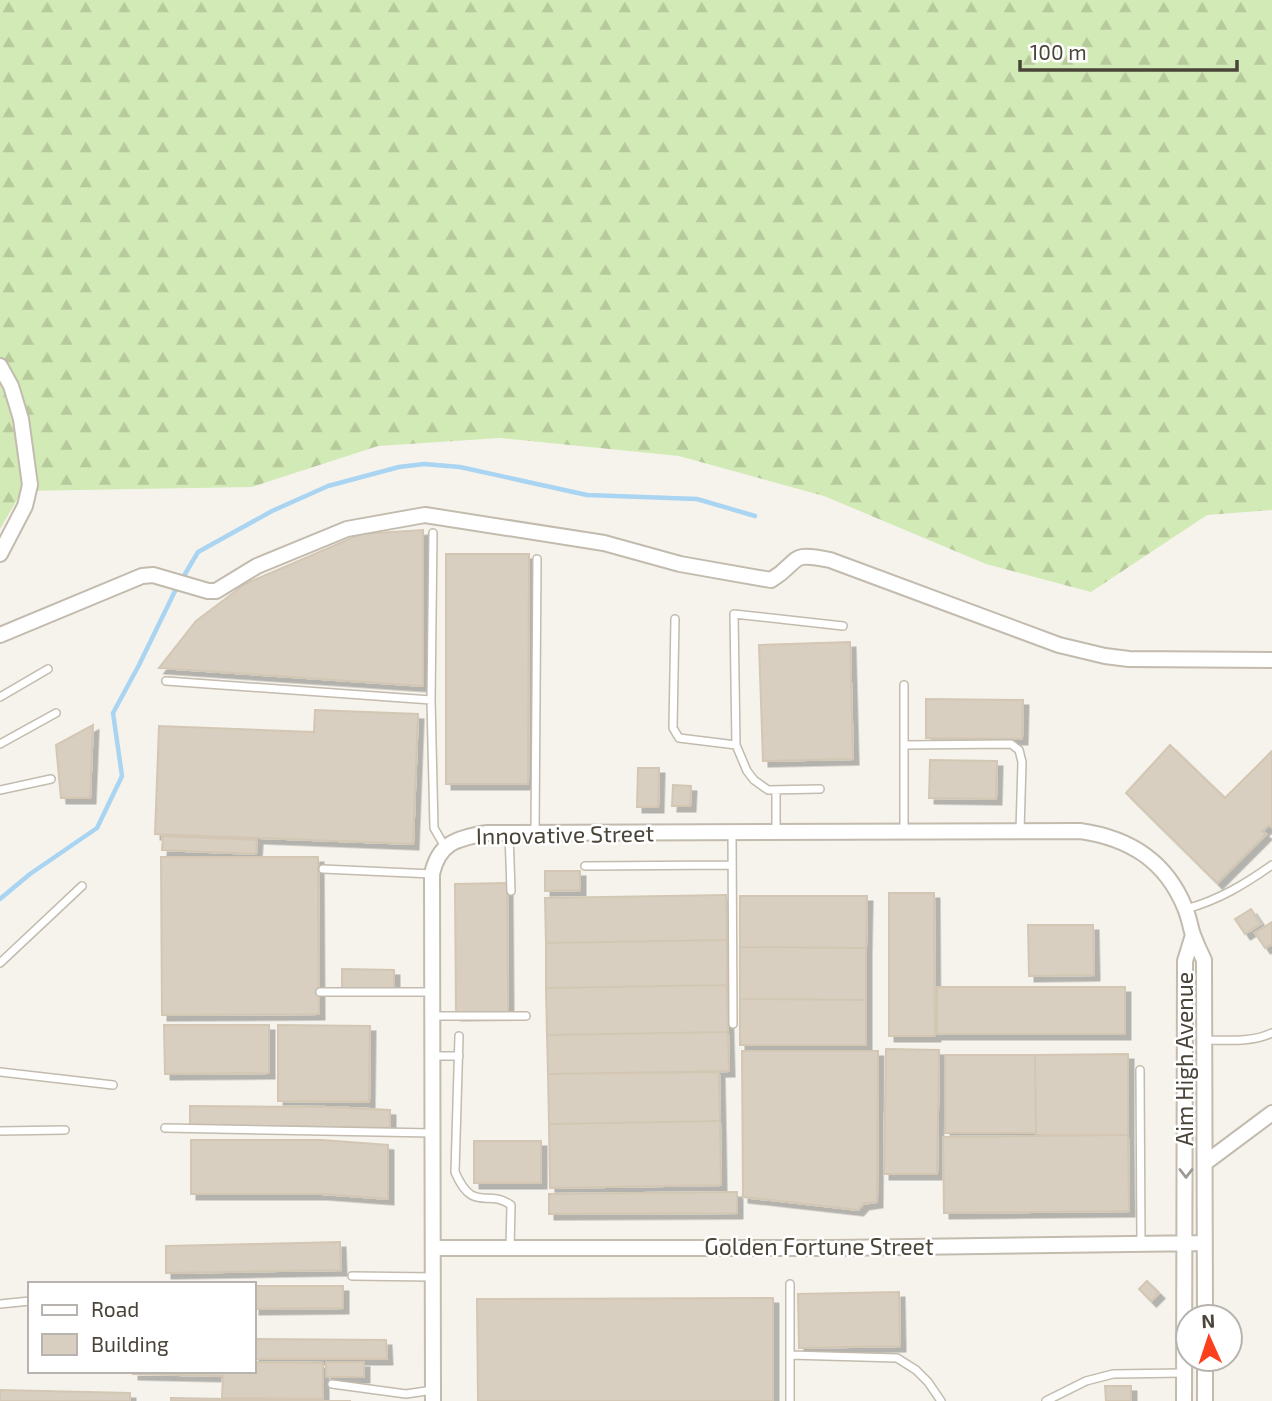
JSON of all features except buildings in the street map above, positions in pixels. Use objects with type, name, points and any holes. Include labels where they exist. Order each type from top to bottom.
[{"type":"street","points":[[0,366],[12,386],[21,419],[30,485],[25,506],[0,554]]},
{"type":"street","points":[[0,635],[142,576],[153,575],[208,591],[224,588],[257,566],[347,529],[425,515],[604,543],[680,564],[771,580],[783,573],[797,557],[808,555],[830,560],[1059,645],[1093,653],[1129,659],[1272,660]]},
{"type":"street","name":"Innovative Street","points":[[433,1396],[432,874],[435,860],[445,847],[465,837],[486,833],[1080,831],[1105,835],[1128,844],[1161,867],[1186,909],[1193,935]]},
{"type":"street","name":"Aim High Avenue","points":[[1193,935],[1204,960],[1205,1303]]},
{"type":"street","name":"Aim High Avenue","points":[[1185,1303],[1185,961],[1193,935]]},
{"type":"street","points":[[1205,1163],[1272,1113]]},
{"type":"street","name":"Golden Fortune Street","points":[[433,1248],[1205,1242]]},
{"type":"street","name":"Aim High Avenue","points":[[1184,1373],[1184,1401]]},
{"type":"street","points":[[1205,1373],[1205,1401]]},
{"type":"lane","points":[[433,533],[431,700],[434,828],[445,847]]},
{"type":"lane","points":[[536,833],[537,559]]},
{"type":"lane","points":[[820,789],[768,790],[747,771],[736,745],[734,614],[843,626]]},
{"type":"lane","points":[[675,619],[674,728],[679,737],[736,745]]},
{"type":"lane","points":[[0,697],[48,669]]},
{"type":"lane","points":[[166,681],[431,700]]},
{"type":"lane","points":[[904,685],[904,831]]},
{"type":"lane","points":[[0,744],[56,713]]},
{"type":"lane","points":[[904,745],[1010,744],[1019,750],[1022,762],[1020,831]]},
{"type":"lane","points":[[0,790],[51,779]]},
{"type":"lane","points":[[776,790],[776,832]]},
{"type":"lane","points":[[733,832],[733,1024]]},
{"type":"lane","points":[[509,833],[511,891]]},
{"type":"lane","points":[[585,866],[732,865]]},
{"type":"lane","points":[[1186,909],[1220,897],[1272,865]]},
{"type":"lane","points":[[323,869],[432,874]]},
{"type":"lane","points":[[0,963],[82,886]]},
{"type":"lane","points":[[320,992],[432,992]]},
{"type":"lane","points":[[432,1016],[526,1016]]},
{"type":"lane","points":[[1204,1040],[1244,1041],[1272,1033]]},
{"type":"lane","points":[[459,1036],[456,1172],[462,1187],[477,1199],[503,1199],[511,1205],[510,1248]]},
{"type":"lane","points":[[432,1056],[458,1056]]},
{"type":"lane","points":[[1140,1070],[1141,1244]]},
{"type":"lane","points":[[0,1072],[113,1085]]},
{"type":"lane","points":[[165,1128],[433,1133]]},
{"type":"lane","points":[[0,1131],[65,1130]]},
{"type":"lane","points":[[352,1276],[433,1277]]},
{"type":"lane","points":[[790,1284],[790,1401]]},
{"type":"lane","points":[[0,1304],[28,1301]]},
{"type":"lane","points":[[790,1355],[897,1358],[916,1370],[928,1382],[940,1401]]},
{"type":"lane","points":[[1046,1401],[1086,1381],[1113,1374],[1184,1373]]},
{"type":"lane","points":[[332,1384],[433,1396]]},
{"type":"green space","points":[[0,0],[1272,0],[1272,510],[1207,515],[1091,592],[986,564],[824,496],[679,456],[500,438],[378,446],[252,487],[22,491],[0,529]]},
{"type":"waterway","points":[[0,899],[30,874],[97,828],[122,776],[113,713],[175,591],[198,552],[272,511],[328,486],[399,467],[424,464],[460,467],[587,495],[697,499],[755,516]]}]
